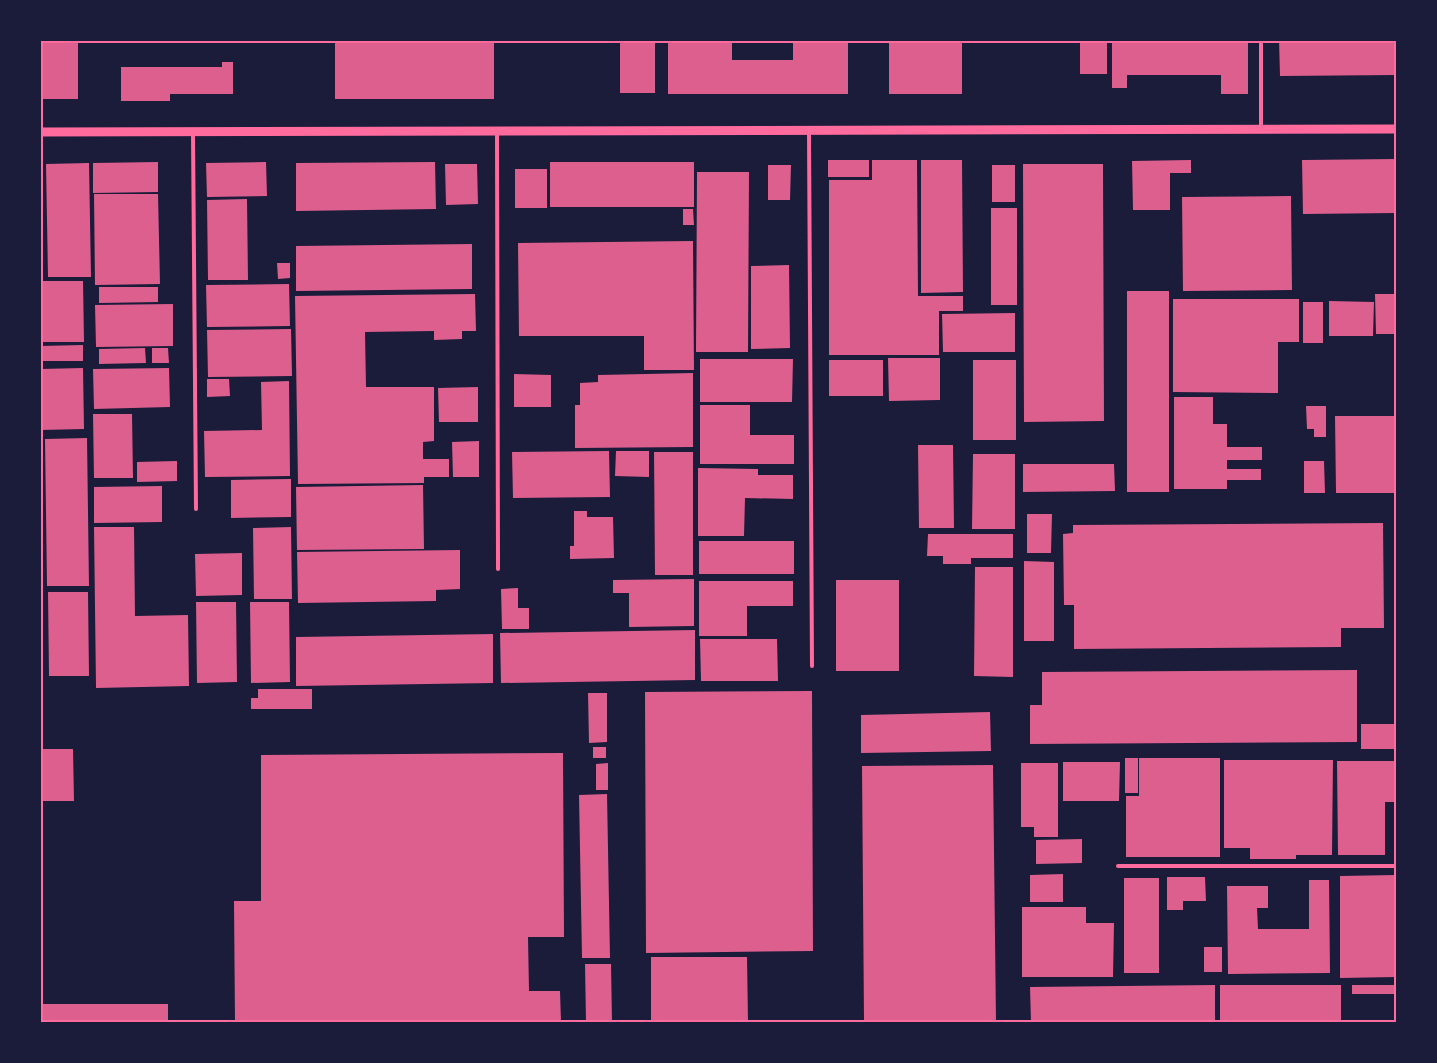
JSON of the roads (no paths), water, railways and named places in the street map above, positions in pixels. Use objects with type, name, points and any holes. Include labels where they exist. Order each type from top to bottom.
[{"type":"street","points":[[40,132],[1396,129]]},
{"type":"lane","points":[[1261,40],[1261,129]]},
{"type":"lane","points":[[497,131],[498,569]]},
{"type":"lane","points":[[809,131],[812,666]]},
{"type":"lane","points":[[193,132],[196,509]]},
{"type":"lane","points":[[1118,866],[1396,866]]}]
